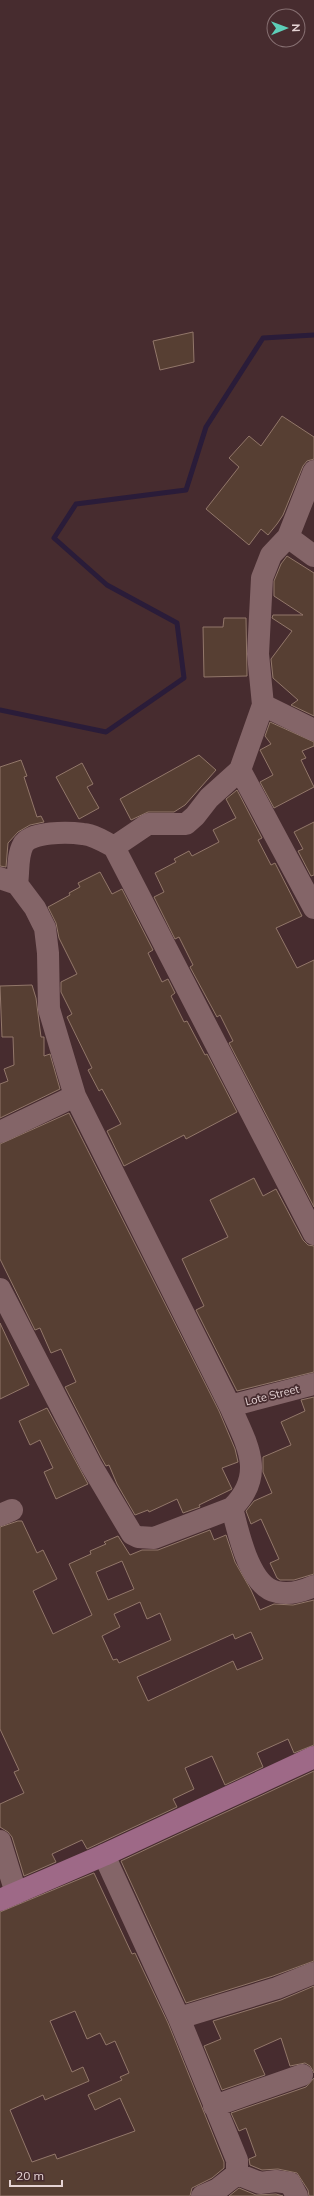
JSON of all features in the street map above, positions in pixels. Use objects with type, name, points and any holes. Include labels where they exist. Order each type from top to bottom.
[{"type":"main road","points":[[8,1896],[104,1855],[314,1757]]},
{"type":"street","points":[[114,846],[148,824],[186,824],[195,816],[209,798],[240,770],[263,705],[258,654],[262,578],[271,555],[288,537],[314,471]]},
{"type":"street","points":[[288,537],[314,556]]},
{"type":"street","points":[[263,705],[314,730]]},
{"type":"street","points":[[240,770],[314,908]]},
{"type":"street","points":[[0,1289],[91,1465],[132,1534],[138,1537],[154,1538],[232,1508],[248,1488],[251,1470],[249,1450],[230,1406],[75,1096],[49,1009],[48,953],[45,928],[35,908],[9,881],[20,855],[22,846],[29,838],[51,833],[84,834],[114,846],[314,1234]]},
{"type":"street","points":[[0,1132],[75,1096]]},
{"type":"street","name":"Lote Street","points":[[230,1406],[314,1384]]},
{"type":"street","points":[[232,1508],[245,1552],[253,1571],[264,1585],[276,1592],[293,1593],[314,1586]]},
{"type":"street","points":[[0,1842],[8,1896]]},
{"type":"street","points":[[104,1855],[179,2018],[237,2160],[237,2174]]},
{"type":"street","points":[[179,2018],[277,1988],[314,1973]]},
{"type":"street","points":[[214,2106],[302,2075]]},
{"type":"street","points":[[202,2196],[218,2189],[237,2174]]},
{"type":"street","points":[[237,2174],[260,2183],[276,2181],[290,2183],[297,2196]]},
{"type":"building","points":[[193,332],[194,362],[160,370],[153,341]]},
{"type":"building","points":[[282,416],[314,437],[314,459],[307,461],[303,466],[283,515],[277,524],[268,535],[261,529],[249,545],[206,509],[239,467],[229,458],[249,436],[261,446]]},
{"type":"building","points":[[287,556],[314,573],[314,716],[291,705],[298,700],[273,678],[271,659],[292,631],[272,618],[273,615],[303,615],[274,596],[274,581],[281,564]]},
{"type":"building","points":[[224,618],[246,618],[247,676],[204,677],[203,627],[223,627]]},
{"type":"building","points":[[270,722],[314,742],[314,746],[302,751],[306,758],[301,760],[314,787],[274,808],[260,782],[273,775],[260,750],[271,744],[265,736]]},
{"type":"building","points":[[199,755],[216,770],[185,805],[174,812],[148,812],[131,820],[120,799]]},
{"type":"building","points":[[21,760],[27,776],[24,777],[37,817],[41,816],[44,822],[30,825],[18,832],[8,843],[6,867],[0,866],[0,767]]},
{"type":"building","points":[[82,763],[93,784],[87,787],[99,808],[79,819],[56,777]]},
{"type":"building","points":[[237,790],[262,838],[258,840],[271,865],[275,863],[302,916],[276,928],[297,968],[314,960],[314,1207],[229,1043],[233,1041],[220,1015],[217,1017],[190,967],[193,965],[179,937],[175,939],[154,897],[164,892],[155,873],[176,862],[174,859],[189,851],[192,856],[219,842],[213,830],[236,818],[226,799]]},
{"type":"building","points":[[314,822],[314,875],[311,876],[298,851],[303,849],[294,832]]},
{"type":"building","points":[[100,872],[112,894],[122,889],[153,950],[148,953],[162,982],[168,979],[175,993],[171,996],[184,1022],[187,1021],[205,1055],[207,1054],[237,1112],[186,1139],[184,1135],[124,1166],[107,1131],[121,1124],[102,1089],[99,1091],[88,1070],[92,1068],[67,1017],[72,1014],[61,992],[61,982],[77,974],[59,938],[56,923],[48,907],[70,895],[69,893],[80,887],[78,883]]},
{"type":"building","points":[[32,985],[36,998],[41,1037],[44,1037],[44,1056],[50,1054],[60,1089],[0,1118],[0,1084],[8,1081],[4,1069],[14,1065],[13,1037],[2,1037],[0,986]]},
{"type":"building","points":[[69,1113],[219,1411],[235,1449],[238,1462],[222,1468],[232,1489],[199,1505],[200,1507],[183,1513],[177,1499],[149,1512],[148,1510],[135,1515],[117,1484],[109,1465],[106,1466],[102,1459],[65,1387],[76,1382],[61,1349],[51,1353],[40,1328],[35,1330],[0,1259],[0,1144]]},
{"type":"building","points":[[254,1178],[263,1196],[276,1189],[303,1240],[308,1245],[314,1246],[314,1372],[237,1391],[196,1310],[204,1306],[182,1259],[228,1237],[210,1200]]},
{"type":"building","points":[[0,1323],[29,1385],[0,1399]]},
{"type":"building","points":[[314,1397],[314,1574],[294,1580],[280,1580],[277,1578],[270,1563],[279,1559],[261,1519],[251,1524],[246,1511],[254,1501],[272,1493],[263,1472],[263,1457],[291,1445],[281,1422],[305,1411],[301,1400]]},
{"type":"building","points":[[47,1408],[88,1484],[56,1499],[44,1472],[53,1468],[40,1440],[30,1445],[19,1421]]},
{"type":"building","points":[[22,1521],[37,1553],[43,1550],[57,1579],[33,1591],[53,1634],[92,1615],[69,1564],[91,1554],[90,1551],[106,1544],[104,1542],[118,1536],[130,1555],[142,1550],[158,1550],[210,1530],[214,1540],[226,1535],[235,1562],[251,1590],[260,1610],[274,1604],[293,1605],[314,1600],[314,1745],[294,1753],[288,1739],[257,1753],[263,1767],[225,1785],[212,1756],[185,1768],[194,1789],[173,1799],[177,1807],[87,1849],[82,1840],[52,1854],[56,1862],[24,1876],[12,1837],[8,1832],[0,1827],[0,1804],[24,1793],[14,1772],[19,1770],[0,1729],[0,1527]],"holes":[[[122,1561],[134,1589],[108,1600],[96,1572]],[[140,1602],[147,1619],[160,1613],[171,1640],[119,1663],[117,1659],[113,1660],[102,1636],[120,1627],[114,1614]],[[251,1632],[263,1659],[237,1670],[233,1661],[148,1701],[137,1677],[233,1634],[235,1639]]]},
{"type":"building","points":[[314,1771],[314,1961],[273,1976],[186,2003],[121,1861]]},
{"type":"building","points":[[94,1873],[132,1954],[135,1953],[168,2023],[224,2162],[224,2168],[212,2178],[192,2188],[190,2196],[0,2196],[0,1912]],"holes":[[[75,2011],[87,2039],[100,2033],[106,2045],[115,2041],[129,2073],[120,2077],[122,2080],[88,2095],[95,2110],[120,2098],[135,2131],[57,2159],[55,2154],[32,2162],[10,2110],[43,2095],[45,2100],[89,2081],[83,2067],[72,2072],[50,2021]]]},
{"type":"building","points":[[314,1986],[314,2073],[310,2066],[305,2063],[290,2066],[281,2038],[254,2050],[265,2075],[222,2090],[204,2046],[221,2039],[213,2021],[281,2000]]},
{"type":"building","points":[[314,2078],[314,2196],[309,2196],[308,2190],[297,2173],[278,2169],[262,2170],[250,2165],[249,2159],[256,2156],[246,2128],[239,2131],[231,2113],[306,2087]]},
{"type":"building","points":[[239,2188],[256,2195],[276,2194],[283,2196],[229,2196]]},
{"type":"waterway","points":[[0,710],[106,732],[184,678],[177,623],[107,585],[54,538],[76,504],[186,490],[206,427],[263,338],[314,335]]}]
